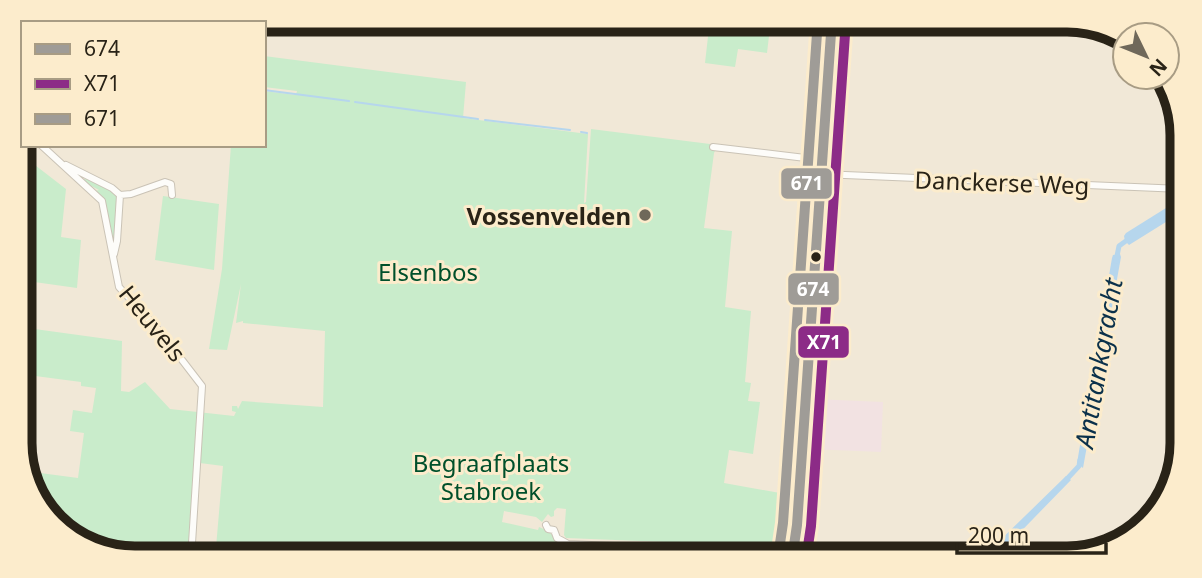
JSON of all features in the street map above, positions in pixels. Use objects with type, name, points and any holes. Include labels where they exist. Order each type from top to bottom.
[{"type":"main road","points":[[796,546],[831,32]]},
{"type":"street","name":"Heuvels","points":[[43,147],[102,201],[119,287],[162,334],[202,386],[192,546]]},
{"type":"street","points":[[713,147],[822,160]]},
{"type":"street","name":"Heuvels","points":[[63,164],[112,188],[120,195],[117,241],[113,256]]},
{"type":"street","name":"Danckerse Weg","points":[[821,174],[1170,189]]},
{"type":"street","points":[[120,195],[165,182],[171,184],[172,195]]},
{"type":"street","points":[[546,525],[548,529],[554,530],[560,540],[568,544],[606,546]]},
{"type":"shaded area","points":[[814,399],[883,402],[881,452],[810,449]]},
{"type":"green space","points":[[709,32],[769,32],[767,53],[738,49],[735,67],[705,63]]},
{"type":"green space","points":[[266,56],[466,82],[463,118],[588,134],[584,203],[591,129],[718,145],[714,153],[704,228],[732,231],[725,307],[751,311],[745,382],[751,383],[748,401],[760,402],[753,454],[729,450],[724,483],[791,495],[786,546],[566,538],[566,509],[557,508],[554,516],[548,514],[542,522],[536,517],[504,511],[502,522],[538,530],[539,527],[548,531],[562,546],[216,546],[223,466],[200,463],[190,546],[114,545],[83,533],[62,516],[45,495],[36,472],[78,478],[84,433],[70,431],[73,410],[92,413],[96,388],[81,386],[81,382],[32,376],[32,329],[122,341],[121,391],[129,392],[145,382],[170,409],[234,416],[236,412],[232,411],[232,406],[237,406],[238,409],[242,401],[323,407],[325,331],[243,321],[236,323],[241,284],[227,350],[209,349],[222,269],[231,147],[266,147],[266,91],[296,95],[297,91],[266,87]]},
{"type":"green space","points":[[32,163],[66,189],[61,237],[81,240],[77,288],[32,282]]},
{"type":"green space","points":[[75,169],[118,195],[116,242],[113,244],[105,201],[95,191],[99,190],[84,182],[82,180],[86,179]]},
{"type":"green space","points":[[163,196],[219,204],[214,270],[155,260]]},
{"type":"water","points":[[1170,206],[1170,219],[1129,245],[1125,241],[1126,233]]},
{"type":"water","points":[[1120,254],[1083,468],[1077,463],[1112,258],[1113,255]]},
{"type":"water","points":[[1066,476],[1071,480],[1007,546],[994,546]]},
{"type":"waterway","points":[[266,90],[349,101]]},
{"type":"waterway","points":[[355,102],[478,119]]},
{"type":"waterway","points":[[485,120],[570,130]]},
{"type":"waterway","points":[[581,132],[587,133]]},
{"type":"waterway","name":"Antitankgracht","points":[[1116,261],[1119,246],[1130,238]]},
{"type":"waterway","name":"Antitankgracht","points":[[1066,480],[1079,466],[1080,460]]},
{"type":"transit line","name":"671","points":[[780,546],[817,32]]},
{"type":"transit line","name":"674","points":[[794,546],[831,32]]},
{"type":"transit line","name":"X71","points":[[808,546],[845,32]]},
{"type":"place","name":"Vossenvelden","points":[[645,215]]},
{"type":"park label","name":"Elsenbos","points":[[428,271]]},
{"type":"park label","name":"Begraafplaats Stabroek","points":[[491,476]]}]
